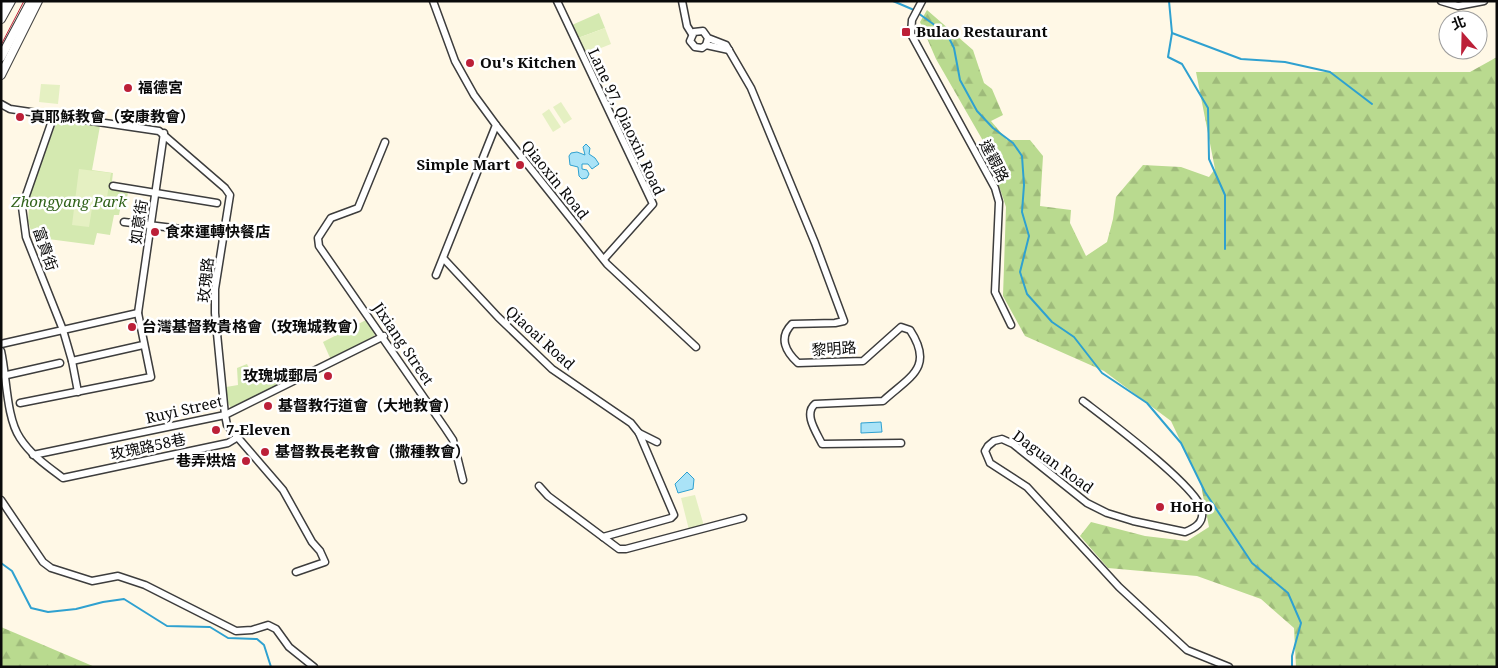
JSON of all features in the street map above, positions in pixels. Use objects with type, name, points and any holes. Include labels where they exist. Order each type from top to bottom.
[{"type":"street","points":[[1,6],[3,1]]},
{"type":"street","points":[[1,19],[11,1]]},
{"type":"street","points":[[1,57],[32,1]]},
{"type":"street","points":[[1,75],[38,1]]},
{"type":"street","name":"Qiaoxin Road","points":[[433,1],[455,61],[474,95],[496,125],[607,264],[696,348]]},
{"type":"street","name":"Lane 97, Qiaoxin Road","points":[[557,1],[653,204],[604,259]]},
{"type":"street","name":"黎明路","points":[[682,1],[686,18],[694,32]]},
{"type":"street","name":"達觀路","points":[[922,1],[912,20],[911,34],[919,52],[995,188],[998,202],[995,292],[1011,325]]},
{"type":"street","points":[[1441,1],[1458,6],[1484,1]]},
{"type":"street","name":"黎明路","points":[[694,32],[705,33],[707,42]]},
{"type":"street","name":"黎明路","points":[[694,32],[690,41],[695,47],[702,48],[707,42]]},
{"type":"street","name":"黎明路","points":[[707,42],[726,45],[751,88],[816,243],[844,321],[792,324],[786,330],[784,337],[789,354],[798,363],[863,361],[901,327],[910,330],[922,354],[919,368],[882,401],[815,404],[810,411],[812,421],[822,444],[901,443]]},
{"type":"street","name":"玫瑰路","points":[[1,104],[10,109],[148,128],[164,133],[225,188],[230,195],[215,289],[215,312],[225,415],[227,425],[283,490],[312,542],[320,551],[324,562],[296,572]]},
{"type":"street","name":"富貴街","points":[[54,115],[22,207],[26,237],[63,330],[78,392]]},
{"type":"street","points":[[436,274],[444,259],[496,125]]},
{"type":"street","name":"如意街","points":[[78,392],[151,377],[138,313],[164,133]]},
{"type":"street","name":"Jixiang Street","points":[[385,142],[358,208],[331,218],[318,238],[324,253],[384,336],[453,440],[463,480]]},
{"type":"street","points":[[112,186],[217,203]]},
{"type":"street","points":[[124,222],[214,233]]},
{"type":"street","name":"Qiaoai Road","points":[[444,259],[498,317],[552,369],[631,423],[639,433]]},
{"type":"street","points":[[1,344],[138,313]]},
{"type":"street","name":"Ruyi Street","points":[[33,455],[225,415],[384,336]]},
{"type":"street","points":[[72,361],[143,345]]},
{"type":"street","points":[[1,351],[7,376],[9,406],[19,437],[33,455]]},
{"type":"street","points":[[7,376],[60,363]]},
{"type":"street","points":[[20,403],[78,392]]},
{"type":"street","name":"Daguan Road","points":[[1083,401],[1121,429],[1168,469],[1194,496],[1202,509],[1202,520],[1195,528],[1185,532],[1107,513],[1087,503],[1013,444],[1002,439],[994,441],[988,446],[985,451],[986,456],[990,463],[1028,487],[1119,587],[1187,650],[1229,667]]},
{"type":"street","points":[[639,433],[657,442]]},
{"type":"street","points":[[603,537],[671,518],[674,515],[639,433]]},
{"type":"street","name":"玫瑰路58巷","points":[[33,455],[63,478],[228,443],[238,437]]},
{"type":"street","points":[[539,486],[548,496],[619,549],[626,549],[743,518]]},
{"type":"street","points":[[1,500],[43,562],[51,568],[92,581],[118,576],[145,585],[236,631],[268,626],[276,629],[289,647],[314,667]]},
{"type":"green space","points":[[927,10],[973,50],[984,83],[992,89],[1003,115],[991,121],[1007,140],[1030,140],[1043,156],[1040,206],[1071,210],[1070,223],[1086,256],[1107,242],[1116,197],[1143,165],[1181,167],[1209,177],[1215,169],[1196,72],[1470,72],[1497,57],[1497,667],[1296,667],[1294,628],[1261,599],[1197,576],[1108,568],[1080,536],[1091,522],[1145,536],[1187,541],[1209,527],[1201,485],[1171,421],[1104,371],[1025,336],[1003,296],[1006,207],[986,146],[936,59],[920,22]]},
{"type":"green space","points":[[599,13],[605,28],[578,38],[572,25]]},
{"type":"green space","points":[[605,28],[611,44],[586,54],[578,38]]},
{"type":"green space","points":[[41,84],[60,85],[58,104],[39,102]]},
{"type":"green space","points":[[561,102],[572,119],[564,124],[553,107]]},
{"type":"green space","points":[[549,109],[561,127],[553,132],[542,114]]},
{"type":"green space","name":"Zhongyang Park","points":[[57,120],[100,126],[92,170],[113,173],[111,189],[128,192],[126,205],[121,205],[119,215],[114,215],[110,235],[97,233],[94,245],[33,237],[28,221],[30,194]]},
{"type":"green space","points":[[79,169],[111,173],[106,203],[93,202],[89,227],[72,225]]},
{"type":"green space","points":[[368,319],[375,333],[374,336],[331,360],[323,342]]},
{"type":"green space","points":[[247,364],[253,377],[276,366],[285,383],[231,408],[228,403],[226,387],[238,385],[237,368]]},
{"type":"green space","points":[[695,495],[704,526],[689,530],[681,498]]},
{"type":"green space","points":[[1,627],[95,667],[1,667]]},
{"type":"water","points":[[586,144],[590,148],[589,154],[599,164],[592,169],[588,164],[582,164],[582,169],[587,170],[589,174],[587,178],[582,179],[579,176],[578,167],[570,165],[569,156],[571,153],[577,152],[585,155],[583,147]]},
{"type":"water","points":[[881,422],[882,432],[861,433],[861,423]]},
{"type":"water","points":[[687,472],[694,479],[693,489],[678,493],[675,484]]},
{"type":"waterway","points":[[893,1],[914,10]]},
{"type":"waterway","points":[[1169,1],[1172,33],[1168,57],[1182,64],[1208,108],[1209,159],[1225,195],[1225,249]]},
{"type":"waterway","points":[[918,13],[947,34],[954,48],[960,80],[977,111],[993,128],[1013,143],[1022,156],[1024,185],[1022,212],[1029,236],[1020,272],[1027,294],[1052,322],[1074,337],[1102,373],[1147,403],[1181,443],[1205,492],[1252,563],[1288,593],[1301,623],[1292,656],[1292,667]]},
{"type":"waterway","points":[[1172,33],[1241,59],[1285,62],[1330,72],[1372,104]]},
{"type":"waterway","points":[[1,563],[12,571],[31,608],[48,612],[76,609],[124,599],[167,626],[210,627],[228,638],[257,639],[264,645],[271,667]]},
{"type":"tram line","points":[[1,45],[24,1]]},
{"type":"place","name":"Bulao Restaurant","points":[[906,32]]},
{"type":"place","name":"Ou's Kitchen","points":[[470,63]]},
{"type":"place","name":"福德宮","points":[[128,88]]},
{"type":"place","name":"真耶穌教會（安康教會）","points":[[20,117]]},
{"type":"place","name":"Simple Mart","points":[[520,165]]},
{"type":"place","name":"食來運轉快餐店","points":[[155,232]]},
{"type":"place","name":"台灣基督教貴格會（玫瑰城教會）","points":[[132,327]]},
{"type":"place","name":"玫瑰城郵局","points":[[328,376]]},
{"type":"place","name":"基督教行道會（大地教會）","points":[[268,406]]},
{"type":"place","name":"7-Eleven","points":[[216,430]]},
{"type":"place","name":"基督教長老教會（撒種教會）","points":[[265,452]]},
{"type":"place","name":"巷弄烘焙","points":[[246,461]]},
{"type":"place","name":"HoHo","points":[[1160,507]]}]
